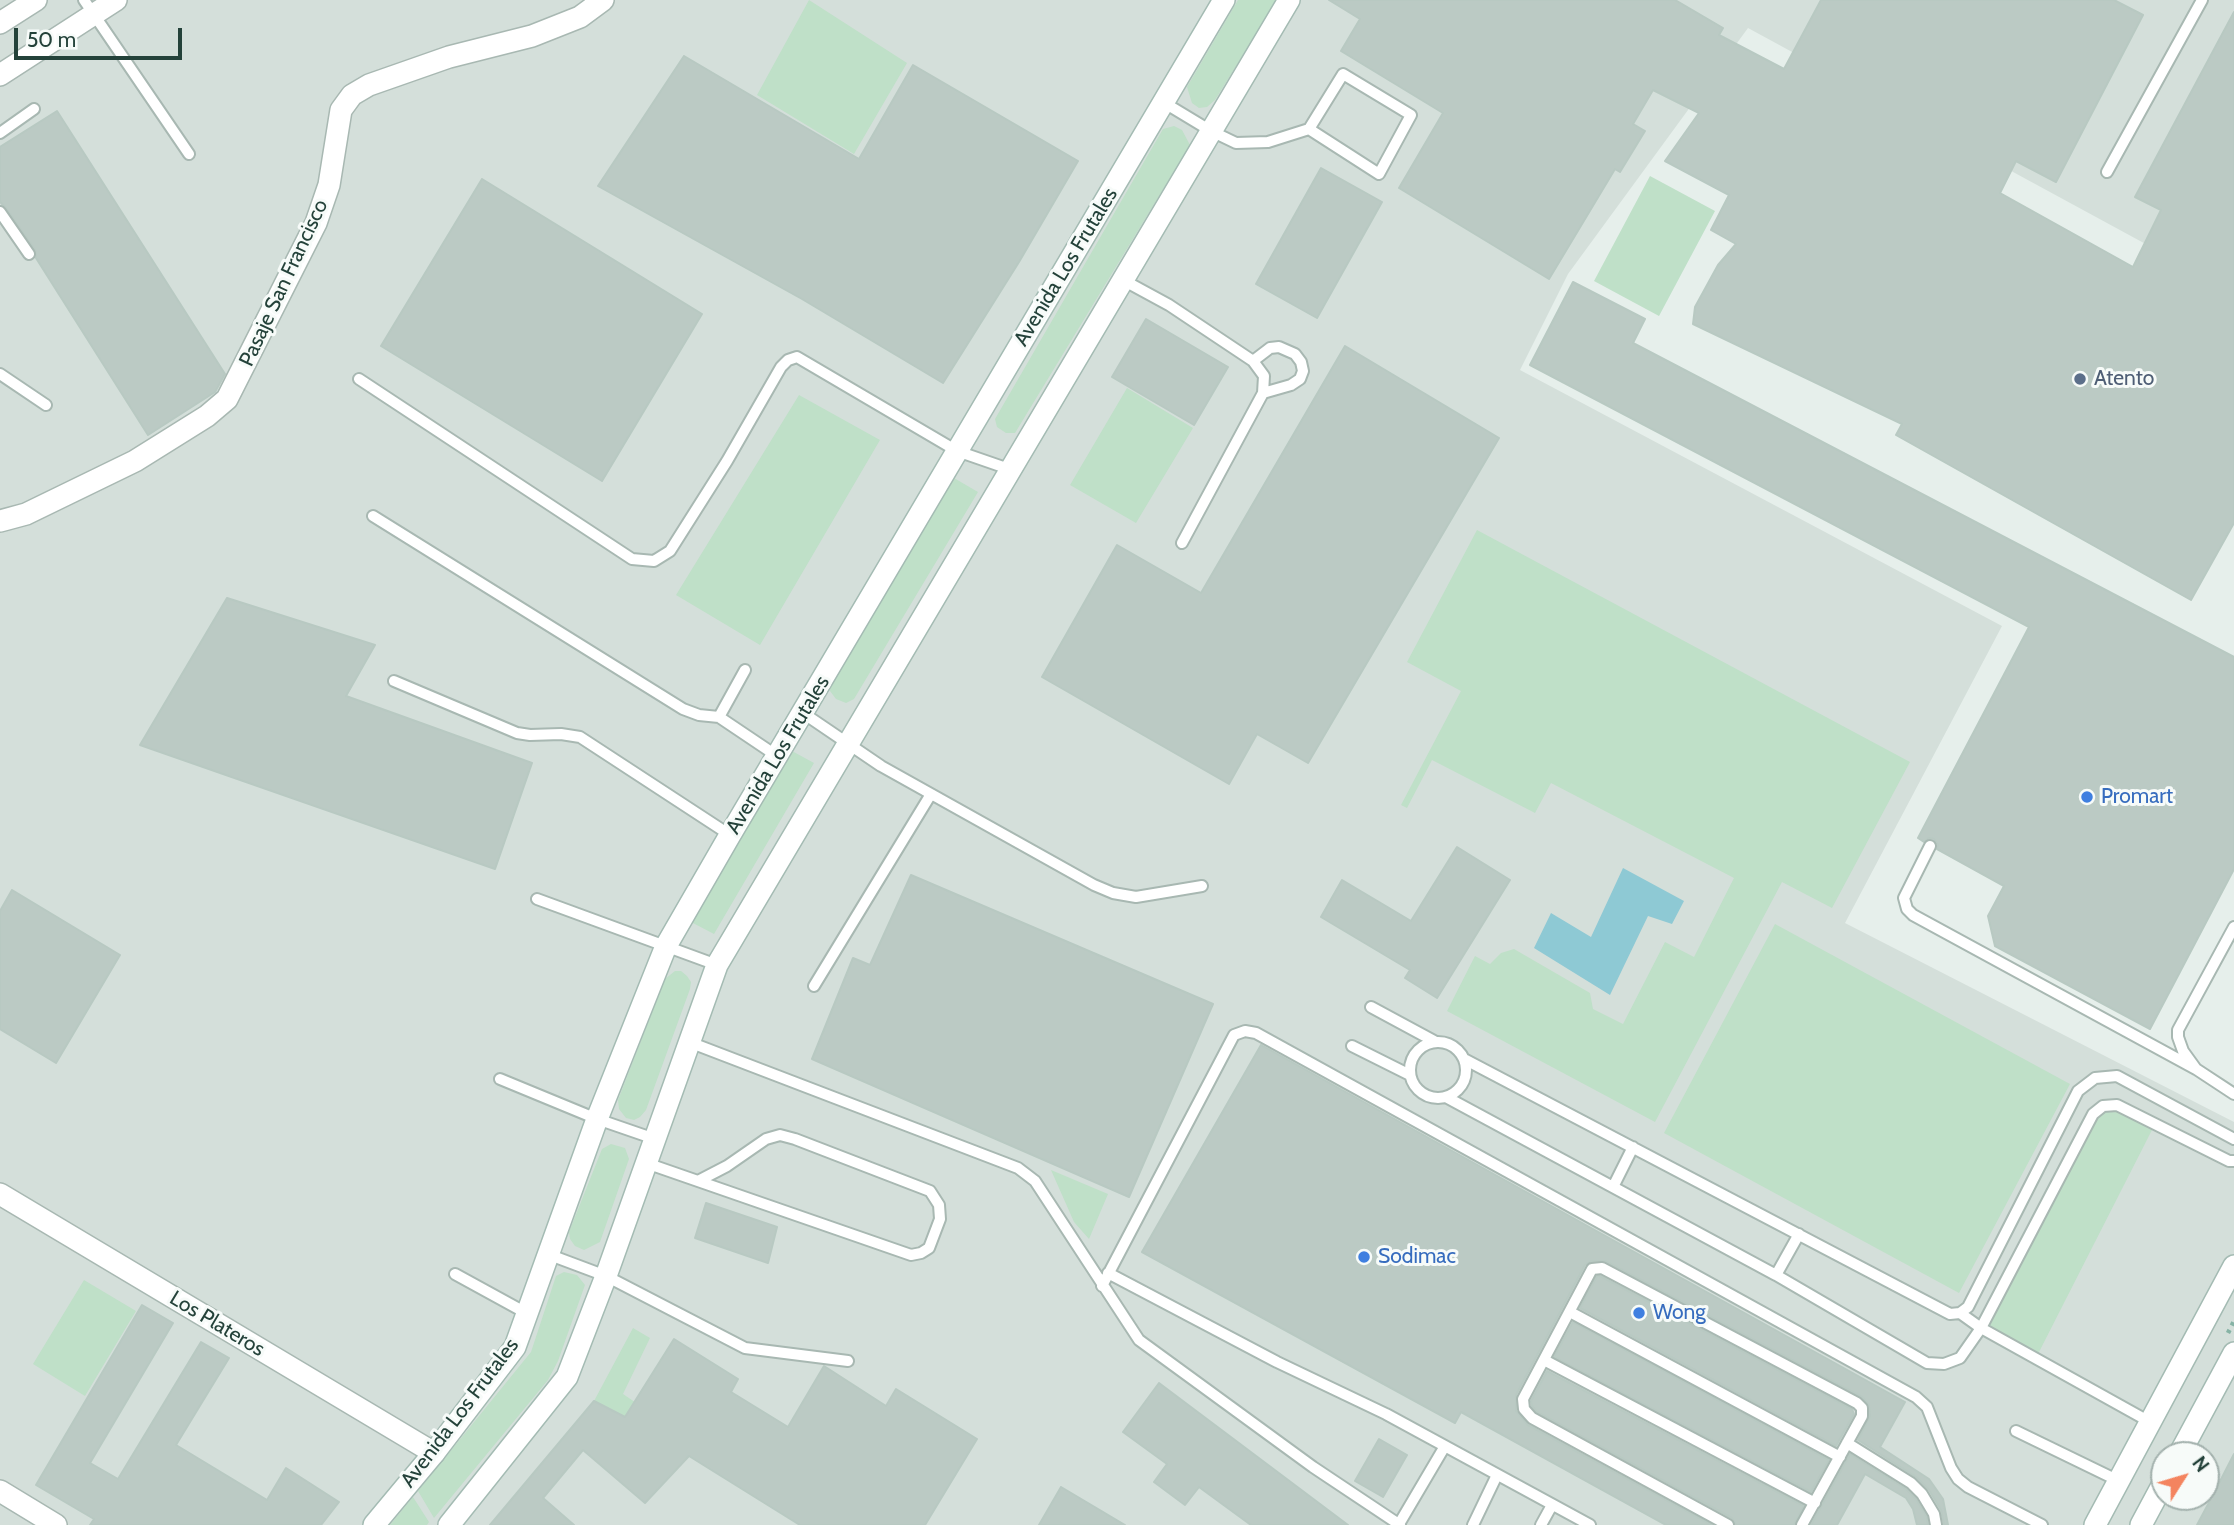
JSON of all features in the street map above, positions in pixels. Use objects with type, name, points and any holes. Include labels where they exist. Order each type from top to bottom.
[{"type":"main road","points":[[0,23],[36,0]]},
{"type":"main road","points":[[0,75],[89,7],[116,0]]},
{"type":"main road","name":"Pasaje San Francisco","points":[[0,521],[26,514],[135,461],[207,416],[227,399],[316,223],[329,185],[341,110],[352,95],[369,85],[449,57],[544,31],[580,17],[603,0]]},
{"type":"main road","name":"Avenida Los Frutales","points":[[374,1525],[515,1347],[597,1119],[666,946],[1224,0]]},
{"type":"main road","points":[[449,1525],[567,1377],[717,965],[1289,0]]},
{"type":"main road","name":"Los Plateros","points":[[0,1194],[433,1453]]},
{"type":"main road","points":[[2095,1525],[2234,1266]]},
{"type":"main road","points":[[2187,1441],[2234,1353]]},
{"type":"main road","points":[[0,1491],[56,1525]]},
{"type":"main road","points":[[2141,1525],[2150,1508]]},
{"type":"lane","points":[[2107,172],[2203,0]]},
{"type":"lane","points":[[89,7],[189,154]]},
{"type":"lane","points":[[1163,102],[1236,143],[1268,142],[1309,129],[1343,74],[1411,115],[1379,174],[1309,129]]},
{"type":"lane","points":[[0,133],[34,108]]},
{"type":"lane","points":[[0,212],[29,254]]},
{"type":"lane","points":[[1123,280],[1169,305],[1253,361],[1265,376],[1263,393],[1182,543]]},
{"type":"lane","points":[[1253,361],[1270,348],[1279,347],[1295,354],[1301,362],[1303,371],[1300,379],[1291,385],[1263,393]]},
{"type":"lane","points":[[359,379],[632,559],[654,561],[670,551],[727,461],[781,367],[788,360],[797,357],[957,450],[1009,469]]},
{"type":"lane","points":[[0,374],[46,405]]},
{"type":"lane","points":[[373,516],[683,709],[699,715],[719,717],[776,756]]},
{"type":"lane","points":[[719,717],[745,670]]},
{"type":"lane","points":[[394,681],[517,733],[561,733],[580,737],[730,835]]},
{"type":"lane","points":[[803,713],[931,794],[1094,885],[1113,893],[1136,897],[1202,886]]},
{"type":"lane","points":[[814,986],[931,794]]},
{"type":"lane","points":[[1930,846],[1904,898],[1907,909],[1913,915],[2196,1069],[2234,1094]]},
{"type":"lane","points":[[537,899],[717,965]]},
{"type":"lane","points":[[2196,1069],[2183,1051],[2178,1030],[2234,927]]},
{"type":"lane","points":[[1371,1007],[1434,1041],[1452,1045],[1464,1059],[1950,1314],[1960,1313],[1968,1307],[2078,1091],[2095,1078],[2117,1076],[2234,1139]]},
{"type":"lane","points":[[1102,1286],[1234,1035],[1245,1031],[1256,1033],[1916,1397],[1927,1407],[1958,1479],[1968,1487],[2042,1525]]},
{"type":"lane","points":[[1434,1041],[1418,1050],[1410,1066],[1414,1084],[1428,1096],[1446,1097],[1776,1275],[1927,1363],[1944,1364],[1960,1358],[1981,1328],[2093,1114],[2103,1106],[2117,1105],[2229,1161],[2234,1161]]},
{"type":"lane","points":[[689,1042],[1018,1167],[1035,1181],[1139,1340],[1313,1467],[1400,1525],[1445,1446]]},
{"type":"lane","points":[[1352,1046],[1410,1075]]},
{"type":"lane","points":[[1446,1097],[1462,1086],[1466,1078],[1464,1059]]},
{"type":"lane","points":[[500,1079],[597,1119],[655,1139]]},
{"type":"lane","points":[[646,1163],[911,1255],[929,1248],[940,1219],[939,1205],[930,1191],[780,1135],[766,1139],[700,1180]]},
{"type":"lane","points":[[1613,1187],[1633,1147]]},
{"type":"lane","points":[[1776,1275],[1799,1234]]},
{"type":"lane","points":[[550,1255],[606,1276],[745,1348],[848,1361]]},
{"type":"lane","points":[[1728,1525],[1531,1418],[1524,1409],[1523,1399],[1592,1269],[1602,1268],[1862,1408],[1862,1416],[1802,1525]]},
{"type":"lane","points":[[1108,1273],[1299,1373],[1386,1414],[1590,1525]]},
{"type":"lane","points":[[455,1274],[528,1314]]},
{"type":"lane","points":[[1570,1312],[1840,1457]]},
{"type":"lane","points":[[1960,1313],[1981,1328],[2150,1422]]},
{"type":"lane","points":[[1544,1360],[1815,1503]]},
{"type":"lane","points":[[2016,1431],[2119,1481]]},
{"type":"lane","points":[[1847,1443],[1911,1483],[1922,1494],[1934,1514],[1936,1525]]},
{"type":"lane","points":[[1473,1525],[1497,1475]]},
{"type":"lane","points":[[1541,1525],[1552,1505]]},
{"type":"shaded area","points":[[0,0],[2234,0],[2234,292],[1748,28],[1568,274],[1520,370],[2002,626],[1845,923],[2234,1122],[2234,1525],[0,1525]]},
{"type":"green space","points":[[809,0],[907,63],[854,154],[757,95]]},
{"type":"green space","points":[[1238,0],[1277,0],[1215,100],[1207,107],[1199,108],[1192,103],[1187,87]]},
{"type":"green space","points":[[1174,126],[1182,130],[1190,145],[1015,433],[1006,433],[997,427],[995,419],[1163,129]]},
{"type":"green space","points":[[1650,176],[1715,211],[1659,316],[1594,281]]},
{"type":"green space","points":[[1127,388],[1193,428],[1136,523],[1070,485]]},
{"type":"green space","points":[[799,395],[880,440],[760,645],[676,595]]},
{"type":"green space","points":[[954,478],[978,492],[854,699],[846,703],[836,699],[830,691],[831,683]]},
{"type":"green space","points":[[1477,530],[1910,762],[1832,908],[1782,882],[1655,1122],[1447,1011],[1475,956],[1490,964],[1501,953],[1514,949],[1590,993],[1593,1009],[1623,1024],[1665,942],[1694,957],[1734,878],[1551,783],[1535,813],[1432,760],[1407,808],[1401,805],[1461,691],[1407,662]]},
{"type":"green space","points":[[792,751],[814,763],[714,934],[689,921]]},
{"type":"green space","points":[[1775,924],[2070,1084],[1959,1293],[1664,1133]]},
{"type":"green space","points":[[675,971],[681,971],[687,976],[691,982],[690,989],[646,1110],[634,1120],[626,1118],[619,1109],[618,1100],[665,979]]},
{"type":"green space","points":[[2114,1107],[2153,1128],[2038,1354],[1979,1326],[2094,1112]]},
{"type":"green space","points":[[611,1144],[625,1148],[629,1159],[600,1242],[584,1250],[575,1246],[569,1232],[602,1149]]},
{"type":"green space","points":[[1051,1170],[1108,1194],[1089,1239],[1074,1222]]},
{"type":"green space","points":[[564,1272],[577,1275],[585,1285],[558,1361],[548,1380],[434,1518],[418,1491],[531,1352],[556,1276]]},
{"type":"green space","points":[[84,1280],[136,1311],[85,1396],[33,1364]]},
{"type":"green space","points":[[633,1328],[650,1338],[623,1394],[648,1411],[642,1425],[594,1401]]},
{"type":"green space","points":[[413,1497],[429,1522],[427,1525],[390,1525]]},
{"type":"water","points":[[1623,868],[1684,901],[1672,924],[1648,916],[1610,995],[1534,948],[1551,913],[1591,937]]},
{"type":"building","points":[[1329,0],[1675,0],[1723,28],[1719,35],[1784,69],[1821,0],[2114,0],[2143,15],[2056,182],[2016,161],[2000,193],[2133,267],[2161,210],[2135,197],[2234,12],[2234,523],[2191,600],[1896,435],[1902,424],[1693,324],[1695,307],[1718,265],[1736,244],[1711,230],[1729,195],[1665,161],[1699,113],[1653,90],[1633,124],[1645,131],[1620,172],[1615,169],[1549,279],[1399,188],[1443,113],[1341,51],[1360,19]]},
{"type":"building","points":[[684,56],[859,159],[913,65],[1078,161],[943,383],[802,299],[598,186]]},
{"type":"building","points":[[57,111],[225,374],[215,392],[148,435],[36,258],[35,250],[0,202],[0,147]]},
{"type":"building","points":[[1321,168],[1382,202],[1317,318],[1256,284]]},
{"type":"building","points":[[482,179],[702,314],[602,481],[381,346]]},
{"type":"building","points":[[1573,282],[1645,319],[1633,343],[2234,657],[2234,869],[2150,1029],[1995,946],[1988,916],[2004,886],[1937,849],[1938,845],[1934,839],[1929,838],[1924,842],[1918,838],[2029,627],[1530,365]]},
{"type":"building","points":[[1146,319],[1228,367],[1194,425],[1112,377]]},
{"type":"building","points":[[1345,346],[1499,438],[1308,763],[1257,734],[1229,784],[1042,677],[1117,545],[1201,593]]},
{"type":"building","points":[[227,598],[375,645],[346,696],[532,763],[495,869],[140,745]]},
{"type":"building","points":[[1457,847],[1510,880],[1437,998],[1405,978],[1410,970],[1321,917],[1342,880],[1411,921]]},
{"type":"building","points":[[911,875],[1213,1004],[1129,1197],[812,1059],[853,958],[870,965]]},
{"type":"building","points":[[12,890],[120,955],[56,1063],[0,1029],[0,911]]},
{"type":"building","points":[[1261,1045],[1905,1402],[1880,1447],[1929,1479],[1943,1499],[1948,1525],[1944,1525],[1941,1510],[1929,1490],[1916,1477],[1858,1440],[1870,1416],[1869,1405],[1862,1397],[1605,1261],[1591,1261],[1585,1265],[1516,1395],[1516,1411],[1528,1425],[1712,1525],[1666,1525],[1461,1412],[1455,1423],[1142,1252]]},
{"type":"building","points":[[706,1203],[777,1227],[768,1263],[695,1238]]},
{"type":"building","points":[[1597,1276],[1852,1409],[1854,1414],[1836,1446],[1580,1308]]},
{"type":"building","points":[[142,1305],[173,1323],[90,1463],[118,1479],[201,1342],[229,1358],[176,1445],[267,1500],[286,1468],[339,1502],[321,1525],[90,1525],[94,1519],[36,1485]]},
{"type":"building","points":[[1573,1322],[1829,1460],[1811,1492],[1554,1357]]},
{"type":"building","points":[[674,1339],[738,1379],[731,1392],[788,1427],[824,1366],[886,1406],[896,1389],[977,1439],[925,1525],[800,1525],[689,1456],[645,1503],[583,1450],[543,1498],[574,1525],[490,1525],[594,1401],[625,1417]]},
{"type":"building","points":[[1547,1371],[1804,1506],[1794,1525],[1736,1525],[1732,1518],[1537,1412],[1531,1401]]},
{"type":"building","points":[[1159,1383],[1348,1525],[1251,1525],[1199,1487],[1185,1505],[1154,1482],[1167,1464],[1123,1432]]},
{"type":"building","points":[[1379,1439],[1407,1455],[1383,1497],[1355,1481]]},
{"type":"building","points":[[1850,1454],[1906,1489],[1927,1517],[1928,1525],[1917,1525],[1913,1509],[1906,1498],[1865,1474],[1837,1525],[1811,1525]]},
{"type":"building","points":[[2234,1454],[2234,1525],[2197,1525],[2204,1511],[2220,1511],[2220,1481]]},
{"type":"building","points":[[1061,1487],[1125,1525],[1039,1525]]},
{"type":"place","name":"Atento","points":[[2080,379]]},
{"type":"place","name":"Promart","points":[[2087,797]]},
{"type":"place","name":"Sodimac","points":[[1364,1257]]},
{"type":"place","name":"Wong","points":[[1639,1313]]}]
